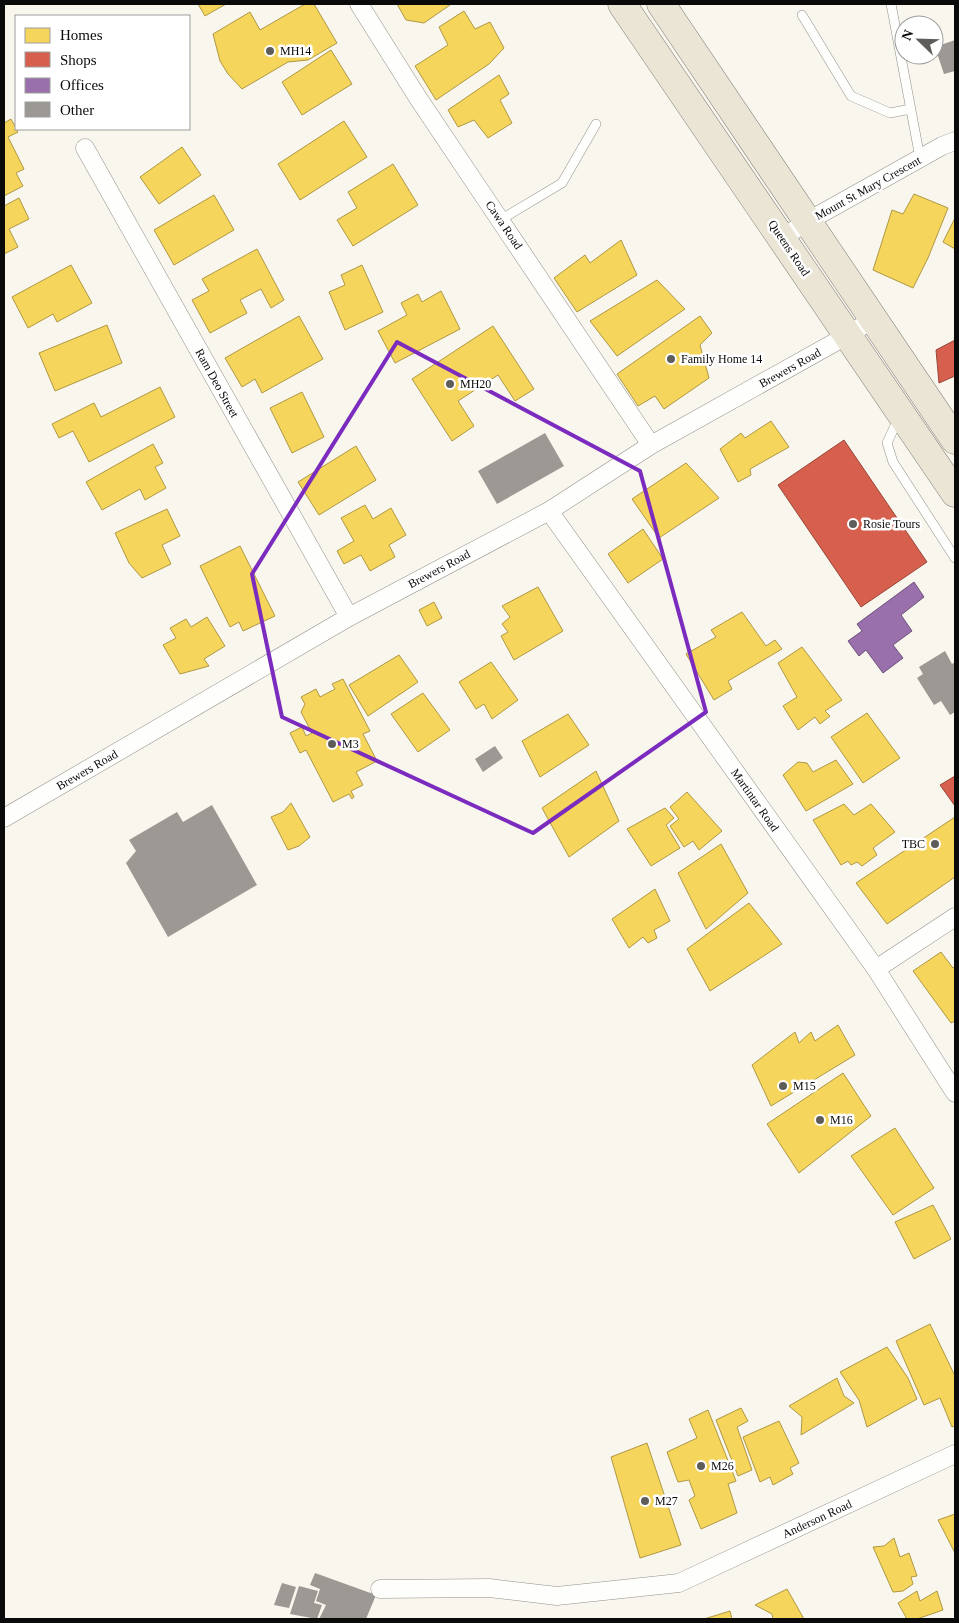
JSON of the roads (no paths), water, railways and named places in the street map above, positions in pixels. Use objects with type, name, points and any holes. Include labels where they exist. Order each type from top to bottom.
[{"type":"main road","name":"Queens Road","points":[[622,4],[955,494]]},
{"type":"main road","points":[[661,4],[955,440]]},
{"type":"street","name":"Cawa Road","points":[[359,4],[418,98],[651,445]]},
{"type":"street","name":"Mount St Mary Crescent","points":[[782,238],[808,221],[920,158],[955,141]]},
{"type":"street","name":"Ram Deo Street","points":[[85,148],[349,617]]},
{"type":"street","name":"Brewers Road","points":[[4,818],[349,617],[549,511],[651,445],[848,335],[873,319]]},
{"type":"street","name":"Martintar Road","points":[[549,511],[876,969],[955,1092]]},
{"type":"street","points":[[876,969],[955,917]]},
{"type":"street","name":"Anderson Road","points":[[380,1589],[489,1588],[557,1596],[679,1583],[955,1454]]},
{"type":"lane","points":[[891,4],[920,158]]},
{"type":"lane","points":[[802,15],[851,96],[890,113],[911,109]]},
{"type":"lane","points":[[500,220],[562,183],[596,124]]},
{"type":"lane","points":[[900,412],[887,443],[894,462],[955,558]]},
{"type":"place","name":"MH14","points":[[270,51]]},
{"type":"place","name":"Family Home 14","points":[[671,359]]},
{"type":"place","name":"MH20","points":[[450,384]]},
{"type":"place","name":"Rosie Tours","points":[[853,524]]},
{"type":"place","name":"M3","points":[[332,744]]},
{"type":"place","name":"TBC","points":[[935,844]]},
{"type":"place","name":"M15","points":[[783,1086]]},
{"type":"place","name":"M16","points":[[820,1120]]},
{"type":"place","name":"M26","points":[[701,1466]]},
{"type":"place","name":"M27","points":[[645,1501]]}]
